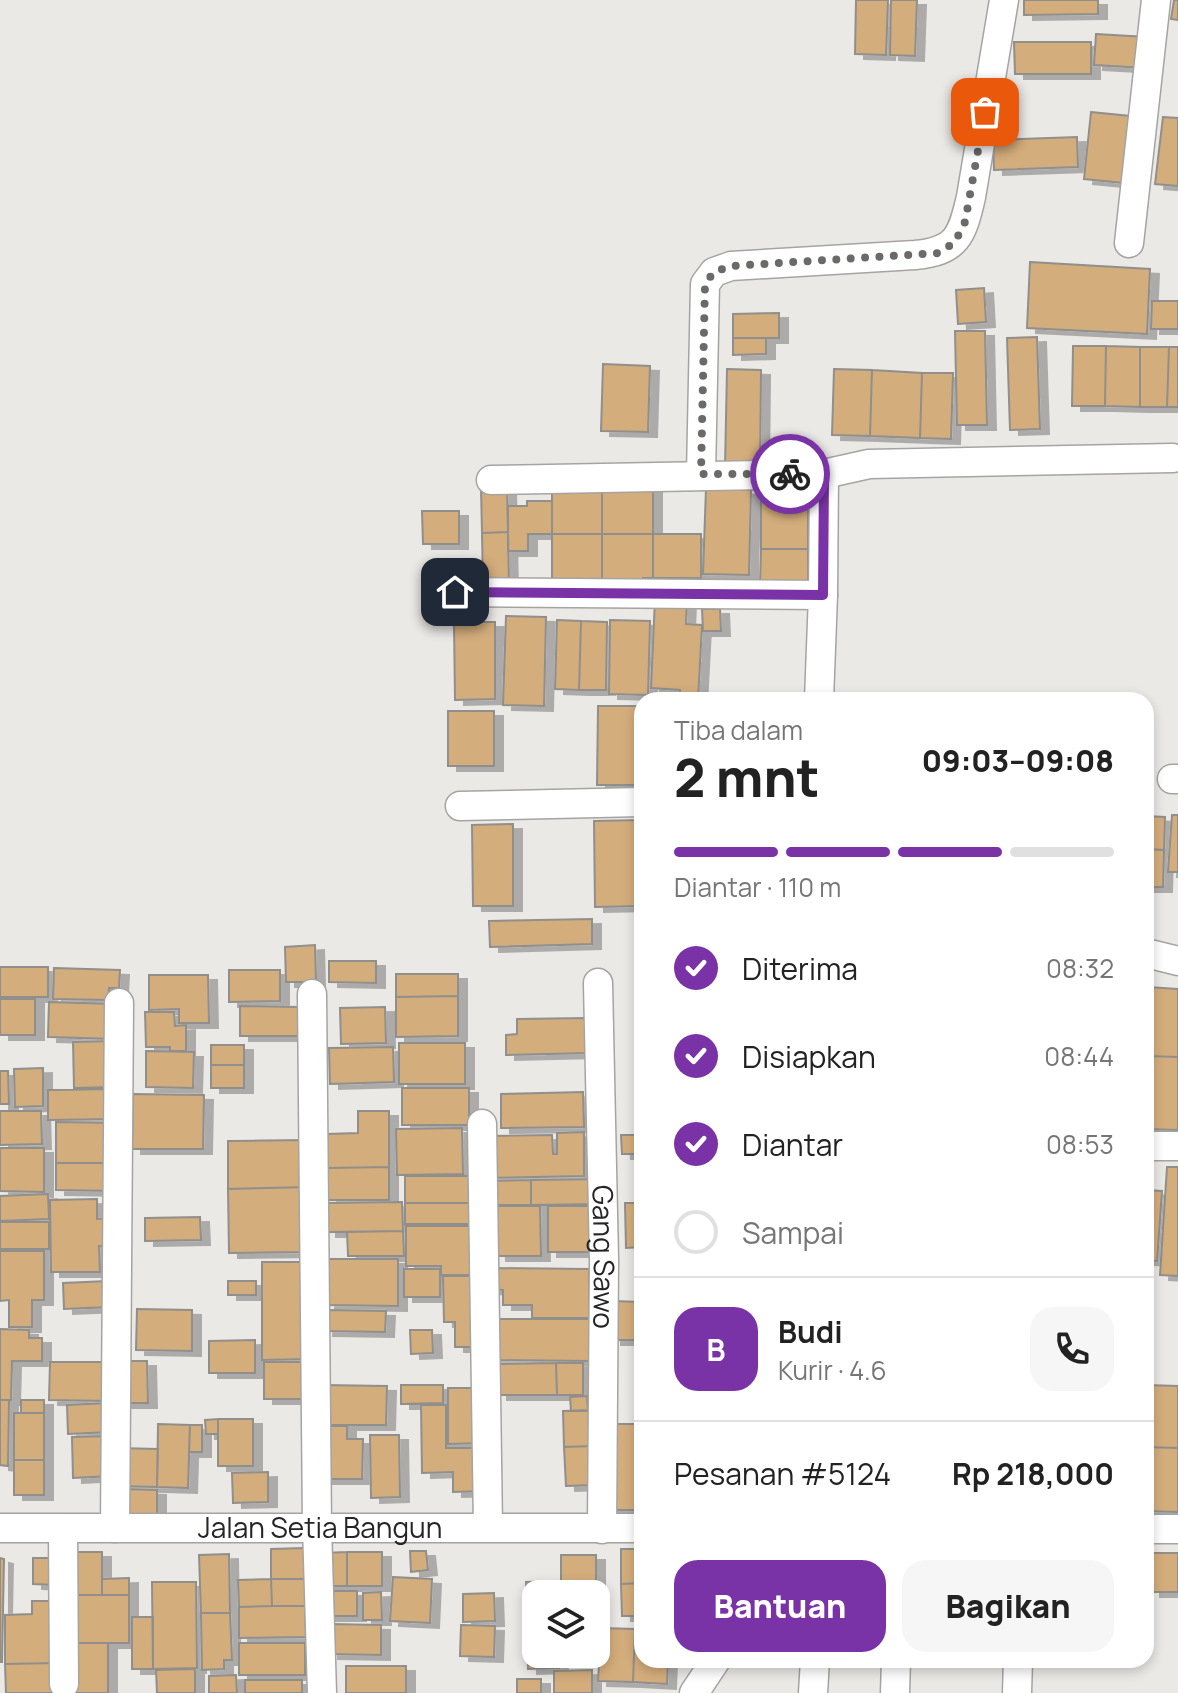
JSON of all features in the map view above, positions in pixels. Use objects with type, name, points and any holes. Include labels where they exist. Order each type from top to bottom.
[{"type":"street","points":[[701,474],[705,284],[714,272],[731,266],[939,253],[955,242],[965,222],[971,197],[1004,0]]},
{"type":"street","points":[[1129,243],[1156,0]]},
{"type":"street","points":[[491,480],[824,474],[869,464],[1173,458]]},
{"type":"street","points":[[819,692],[824,474]]},
{"type":"street","points":[[455,592],[823,595]]},
{"type":"street","points":[[460,806],[634,802]]},
{"type":"street","points":[[1154,955],[1178,961]]},
{"type":"street","name":"Gang Sawo","points":[[598,983],[604,1259],[602,1529]]},
{"type":"street","points":[[312,994],[317,1526],[322,1693]]},
{"type":"street","points":[[115,1528],[119,1003]]},
{"type":"street","points":[[482,1124],[488,1527]]},
{"type":"street","points":[[1154,1146],[1178,1146]]},
{"type":"street","name":"Jalan Setia Bangun","points":[[0,1528],[634,1528]]},
{"type":"street","points":[[63,1529],[64,1684]]},
{"type":"street","points":[[1154,1529],[1178,1529]]},
{"type":"street","points":[[694,1693],[711,1668]]},
{"type":"street","points":[[813,1693],[815,1668]]},
{"type":"street","points":[[895,1693],[896,1668]]},
{"type":"street","points":[[1017,1693],[1018,1668]]},
{"type":"building","points":[[856,0],[888,0],[886,55],[855,54]]},
{"type":"building","points":[[891,0],[917,0],[915,56],[890,55]]},
{"type":"building","points":[[1024,0],[1098,0],[1098,14],[1024,15]]},
{"type":"building","points":[[1174,0],[1178,0],[1178,20],[1171,19]]},
{"type":"building","points":[[1096,34],[1147,37],[1146,68],[1094,65]]},
{"type":"building","points":[[1014,42],[1091,42],[1091,74],[1015,74]]},
{"type":"building","points":[[1091,112],[1140,117],[1134,184],[1084,179]]},
{"type":"building","points":[[1163,117],[1178,118],[1178,186],[1155,184]]},
{"type":"building","points":[[1077,137],[1078,167],[994,170],[993,140]]},
{"type":"building","points":[[1030,262],[1150,269],[1147,334],[1027,328]]},
{"type":"building","points":[[984,288],[986,322],[958,324],[956,290]]},
{"type":"building","points":[[1152,301],[1178,301],[1178,329],[1151,329]]},
{"type":"building","points":[[779,313],[779,338],[733,338],[733,314]]},
{"type":"building","points":[[955,331],[985,331],[987,425],[957,425]]},
{"type":"building","points":[[1037,337],[1040,429],[1010,430],[1007,338]]},
{"type":"building","points":[[733,338],[766,338],[766,354],[733,355]]},
{"type":"building","points":[[1073,346],[1106,346],[1105,406],[1072,406]]},
{"type":"building","points":[[1106,346],[1140,347],[1140,407],[1105,406]]},
{"type":"building","points":[[1140,347],[1169,347],[1167,407],[1140,407]]},
{"type":"building","points":[[1169,347],[1178,347],[1178,407],[1167,407]]},
{"type":"building","points":[[603,364],[650,366],[648,432],[601,431]]},
{"type":"building","points":[[727,369],[761,370],[760,469],[725,468]]},
{"type":"building","points":[[834,369],[872,370],[870,436],[832,435]]},
{"type":"building","points":[[872,370],[922,373],[920,438],[870,436]]},
{"type":"building","points":[[922,373],[953,373],[951,439],[920,438]]},
{"type":"building","points":[[552,485],[602,485],[602,534],[552,534]]},
{"type":"building","points":[[602,485],[653,485],[653,534],[602,534]]},
{"type":"building","points":[[507,486],[508,532],[482,533],[481,487]]},
{"type":"building","points":[[761,486],[808,486],[808,549],[761,549]]},
{"type":"building","points":[[706,488],[751,490],[749,575],[703,574]]},
{"type":"building","points":[[527,501],[552,501],[552,534],[528,534],[528,551],[508,551],[508,506],[527,506]]},
{"type":"building","points":[[422,511],[459,511],[459,544],[423,544]]},
{"type":"building","points":[[508,532],[509,586],[483,587],[482,533]]},
{"type":"building","points":[[552,534],[602,534],[602,587],[552,586]]},
{"type":"building","points":[[602,534],[653,534],[653,578],[643,578],[643,587],[602,587]]},
{"type":"building","points":[[653,534],[701,534],[701,578],[653,578]]},
{"type":"building","points":[[761,549],[808,549],[808,584],[760,584]]},
{"type":"building","points":[[655,599],[687,600],[686,624],[702,625],[698,692],[651,688]]},
{"type":"building","points":[[702,609],[720,609],[721,631],[703,631]]},
{"type":"building","points":[[506,616],[546,617],[544,706],[503,705]]},
{"type":"building","points":[[557,620],[581,621],[579,690],[555,689]]},
{"type":"building","points":[[610,620],[650,621],[648,692],[609,694]]},
{"type":"building","points":[[581,621],[607,622],[606,690],[579,690]]},
{"type":"building","points":[[454,622],[495,622],[495,699],[455,700]]},
{"type":"building","points":[[598,706],[634,706],[634,785],[597,785]]},
{"type":"building","points":[[448,711],[494,711],[494,766],[448,766]]},
{"type":"building","points":[[1172,815],[1178,815],[1178,872],[1168,872]]},
{"type":"building","points":[[1154,816],[1165,817],[1164,850],[1154,849]]},
{"type":"building","points":[[634,820],[634,906],[595,907],[594,821]]},
{"type":"building","points":[[513,824],[513,906],[473,906],[472,825]]},
{"type":"building","points":[[1154,849],[1164,850],[1163,887],[1154,887]]},
{"type":"building","points":[[592,919],[592,944],[490,947],[489,921]]},
{"type":"building","points":[[315,945],[316,982],[286,982],[285,947]]},
{"type":"building","points":[[329,961],[376,961],[376,983],[329,982]]},
{"type":"building","points":[[0,967],[48,967],[48,997],[0,997]]},
{"type":"building","points":[[54,968],[120,970],[119,988],[109,988],[108,1000],[53,999]]},
{"type":"building","points":[[229,970],[280,970],[280,1001],[229,1002]]},
{"type":"building","points":[[396,974],[458,974],[458,996],[396,997]]},
{"type":"building","points":[[149,975],[208,975],[209,1023],[179,1023],[179,1009],[149,1010]]},
{"type":"building","points":[[1154,987],[1178,989],[1178,1057],[1154,1056]]},
{"type":"building","points":[[458,996],[458,1036],[396,1037],[396,997]]},
{"type":"building","points":[[0,999],[35,999],[35,1035],[0,1035]]},
{"type":"building","points":[[49,1002],[116,1004],[115,1039],[48,1037]]},
{"type":"building","points":[[240,1006],[299,1007],[299,1036],[240,1036]]},
{"type":"building","points":[[385,1007],[386,1043],[341,1044],[340,1008]]},
{"type":"building","points":[[145,1012],[174,1012],[175,1026],[186,1025],[186,1051],[146,1047]]},
{"type":"building","points":[[587,1018],[588,1053],[506,1055],[506,1035],[517,1034],[517,1019]]},
{"type":"building","points":[[115,1041],[116,1087],[74,1088],[73,1042]]},
{"type":"building","points":[[399,1043],[465,1043],[465,1084],[399,1084]]},
{"type":"building","points":[[211,1045],[244,1045],[244,1065],[211,1065]]},
{"type":"building","points":[[393,1047],[394,1082],[330,1084],[329,1048]]},
{"type":"building","points":[[146,1051],[194,1052],[193,1088],[146,1087]]},
{"type":"building","points":[[1154,1056],[1178,1057],[1178,1130],[1154,1129]]},
{"type":"building","points":[[211,1065],[244,1065],[244,1088],[211,1088]]},
{"type":"building","points":[[43,1068],[43,1106],[15,1107],[14,1069]]},
{"type":"building","points":[[0,1071],[8,1071],[9,1104],[0,1104]]},
{"type":"building","points":[[402,1088],[469,1088],[469,1125],[402,1125]]},
{"type":"building","points":[[116,1089],[116,1119],[48,1120],[48,1090]]},
{"type":"building","points":[[583,1092],[584,1127],[501,1128],[501,1094]]},
{"type":"building","points":[[133,1094],[204,1095],[203,1149],[132,1149]]},
{"type":"building","points":[[0,1111],[41,1111],[42,1144],[0,1145]]},
{"type":"building","points":[[358,1111],[389,1111],[389,1167],[328,1168],[327,1134],[358,1133]]},
{"type":"building","points":[[56,1122],[117,1123],[117,1163],[56,1163]]},
{"type":"building","points":[[462,1128],[463,1174],[397,1175],[396,1129]]},
{"type":"building","points":[[584,1132],[584,1176],[485,1178],[485,1136],[552,1135],[553,1154],[557,1154],[557,1133]]},
{"type":"building","points":[[621,1135],[634,1135],[634,1154],[622,1154]]},
{"type":"building","points":[[308,1140],[309,1187],[228,1189],[228,1141]]},
{"type":"building","points":[[0,1148],[44,1148],[44,1192],[0,1191]]},
{"type":"building","points":[[56,1163],[117,1163],[116,1191],[56,1190]]},
{"type":"building","points":[[389,1167],[389,1200],[328,1200],[328,1168]]},
{"type":"building","points":[[1167,1167],[1178,1167],[1178,1276],[1160,1275]]},
{"type":"building","points":[[405,1176],[472,1176],[472,1203],[405,1203]]},
{"type":"building","points":[[600,1179],[600,1204],[531,1205],[531,1180]]},
{"type":"building","points":[[531,1180],[531,1205],[487,1205],[487,1181]]},
{"type":"building","points":[[309,1187],[310,1252],[229,1253],[228,1189]]},
{"type":"building","points":[[1154,1190],[1162,1191],[1157,1261],[1154,1261]]},
{"type":"building","points":[[48,1194],[49,1219],[0,1221],[0,1196]]},
{"type":"building","points":[[97,1199],[97,1219],[111,1218],[111,1246],[99,1246],[100,1272],[51,1272],[50,1200]]},
{"type":"building","points":[[402,1202],[403,1231],[327,1232],[327,1203]]},
{"type":"building","points":[[405,1203],[472,1203],[472,1224],[405,1224]]},
{"type":"building","points":[[625,1203],[634,1203],[634,1248],[626,1248]]},
{"type":"building","points":[[496,1206],[540,1206],[541,1256],[497,1256]]},
{"type":"building","points":[[548,1206],[598,1206],[599,1252],[548,1252]]},
{"type":"building","points":[[200,1217],[201,1240],[145,1241],[145,1218]]},
{"type":"building","points":[[0,1222],[49,1222],[49,1249],[0,1249]]},
{"type":"building","points":[[406,1226],[474,1226],[474,1275],[441,1275],[441,1266],[406,1266]]},
{"type":"building","points":[[403,1231],[404,1256],[348,1256],[347,1232]]},
{"type":"building","points":[[0,1251],[44,1251],[44,1300],[32,1300],[32,1327],[9,1327],[9,1300],[0,1301]]},
{"type":"building","points":[[327,1259],[398,1259],[398,1306],[326,1305]]},
{"type":"building","points":[[262,1262],[310,1262],[310,1359],[262,1360]]},
{"type":"building","points":[[489,1268],[589,1269],[589,1318],[532,1318],[532,1305],[503,1305],[503,1290],[489,1289]]},
{"type":"building","points":[[404,1269],[440,1269],[440,1297],[404,1297]]},
{"type":"building","points":[[443,1276],[479,1276],[480,1347],[455,1347],[455,1322],[444,1322]]},
{"type":"building","points":[[108,1281],[110,1307],[64,1309],[63,1283]]},
{"type":"building","points":[[228,1281],[256,1281],[256,1295],[228,1295]]},
{"type":"building","points":[[612,1301],[634,1302],[634,1340],[612,1340]]},
{"type":"building","points":[[137,1309],[192,1310],[192,1351],[136,1350]]},
{"type":"building","points":[[325,1310],[386,1311],[385,1332],[324,1331]]},
{"type":"building","points":[[491,1319],[592,1319],[592,1361],[491,1360]]},
{"type":"building","points":[[0,1329],[29,1330],[29,1338],[42,1338],[42,1361],[12,1361],[11,1400],[0,1400]]},
{"type":"building","points":[[410,1330],[432,1330],[433,1353],[411,1354]]},
{"type":"building","points":[[255,1340],[255,1373],[209,1373],[209,1341]]},
{"type":"building","points":[[122,1361],[147,1361],[148,1403],[122,1403]]},
{"type":"building","points":[[50,1362],[111,1362],[110,1401],[49,1400]]},
{"type":"building","points":[[264,1362],[309,1362],[309,1399],[264,1399]]},
{"type":"building","points":[[556,1363],[557,1395],[498,1395],[498,1364]]},
{"type":"building","points":[[556,1363],[583,1363],[583,1395],[557,1395]]},
{"type":"building","points":[[323,1385],[387,1386],[386,1425],[323,1425]]},
{"type":"building","points":[[401,1385],[443,1385],[443,1403],[401,1404]]},
{"type":"building","points":[[1154,1385],[1178,1386],[1178,1448],[1154,1447]]},
{"type":"building","points":[[448,1388],[484,1388],[484,1443],[448,1444]]},
{"type":"building","points":[[587,1396],[588,1411],[571,1411],[570,1397]]},
{"type":"building","points":[[0,1400],[9,1400],[8,1466],[0,1465]]},
{"type":"building","points":[[21,1400],[44,1400],[44,1413],[21,1413]]},
{"type":"building","points":[[109,1403],[110,1432],[68,1434],[67,1405]]},
{"type":"building","points":[[421,1405],[446,1405],[446,1448],[485,1448],[486,1491],[453,1492],[453,1472],[422,1473]]},
{"type":"building","points":[[592,1410],[594,1446],[564,1447],[563,1411]]},
{"type":"building","points":[[14,1413],[44,1413],[44,1460],[14,1460]]},
{"type":"building","points":[[218,1419],[253,1419],[253,1466],[218,1466]]},
{"type":"building","points":[[218,1419],[218,1434],[206,1434],[205,1420]]},
{"type":"building","points":[[158,1424],[190,1425],[188,1488],[157,1487]]},
{"type":"building","points":[[608,1424],[634,1424],[634,1510],[609,1510]]},
{"type":"building","points":[[190,1425],[202,1425],[202,1452],[189,1452]]},
{"type":"building","points":[[323,1426],[347,1426],[347,1439],[363,1439],[362,1479],[322,1479]]},
{"type":"building","points":[[370,1435],[399,1435],[400,1497],[371,1498]]},
{"type":"building","points":[[109,1436],[111,1476],[73,1478],[72,1437]]},
{"type":"building","points":[[594,1446],[595,1485],[566,1486],[564,1447]]},
{"type":"building","points":[[1154,1447],[1178,1448],[1178,1512],[1154,1511]]},
{"type":"building","points":[[117,1448],[158,1449],[157,1487],[116,1486]]},
{"type":"building","points":[[14,1460],[44,1460],[44,1495],[14,1495]]},
{"type":"building","points":[[268,1472],[268,1502],[233,1503],[232,1473]]},
{"type":"building","points":[[123,1489],[157,1490],[157,1517],[122,1516]]},
{"type":"building","points":[[304,1548],[305,1579],[271,1579],[271,1549]]},
{"type":"building","points":[[621,1549],[634,1549],[634,1583],[621,1584]]},
{"type":"building","points":[[410,1551],[426,1551],[428,1570],[411,1572]]},
{"type":"building","points":[[66,1552],[102,1552],[102,1595],[67,1595]]},
{"type":"building","points":[[347,1552],[347,1586],[321,1586],[321,1553]]},
{"type":"building","points":[[347,1552],[382,1552],[382,1586],[347,1586]]},
{"type":"building","points":[[1154,1553],[1178,1553],[1178,1592],[1154,1592]]},
{"type":"building","points":[[229,1554],[230,1613],[201,1613],[199,1555]]},
{"type":"building","points":[[561,1555],[596,1555],[596,1580],[561,1580]]},
{"type":"building","points":[[0,1558],[4,1559],[2,1662],[0,1662]]},
{"type":"building","points":[[33,1558],[56,1558],[56,1585],[33,1584]]},
{"type":"building","points":[[393,1577],[432,1579],[430,1623],[390,1621]]},
{"type":"building","points":[[129,1578],[129,1595],[102,1595],[102,1579]]},
{"type":"building","points":[[271,1579],[272,1606],[239,1607],[238,1580]]},
{"type":"building","points":[[271,1579],[305,1579],[305,1606],[272,1606]]},
{"type":"building","points":[[152,1582],[196,1582],[197,1668],[153,1669]]},
{"type":"building","points":[[634,1583],[634,1616],[622,1616],[621,1584]]},
{"type":"building","points":[[327,1591],[357,1591],[357,1616],[327,1616]]},
{"type":"building","points":[[381,1592],[382,1620],[363,1620],[363,1593]]},
{"type":"building","points":[[494,1593],[495,1621],[463,1622],[463,1594]]},
{"type":"building","points":[[67,1595],[129,1595],[129,1643],[67,1643]]},
{"type":"building","points":[[32,1601],[57,1601],[58,1663],[5,1664],[5,1615],[32,1614]]},
{"type":"building","points":[[305,1606],[306,1637],[239,1638],[239,1607]]},
{"type":"building","points":[[201,1613],[230,1613],[232,1660],[224,1660],[224,1669],[202,1670]]},
{"type":"building","points":[[132,1617],[153,1617],[153,1669],[132,1669]]},
{"type":"building","points":[[330,1624],[381,1625],[381,1655],[329,1654]]},
{"type":"building","points":[[461,1625],[495,1626],[494,1657],[460,1656]]},
{"type":"building","points":[[610,1628],[634,1629],[633,1682],[598,1681],[599,1668],[610,1668]]},
{"type":"building","points":[[67,1643],[108,1643],[108,1693],[67,1693]]},
{"type":"building","points":[[239,1643],[305,1643],[305,1675],[239,1675]]},
{"type":"building","points":[[634,1656],[634,1668],[668,1668],[667,1684],[633,1682]]},
{"type":"building","points":[[58,1663],[58,1693],[6,1693],[5,1664]]},
{"type":"building","points":[[346,1666],[406,1666],[406,1693],[346,1693]]},
{"type":"building","points":[[195,1669],[195,1693],[157,1693],[156,1670]]},
{"type":"building","points":[[592,1670],[592,1693],[554,1693],[554,1671]]},
{"type":"building","points":[[236,1675],[237,1693],[209,1693],[209,1676]]},
{"type":"building","points":[[517,1679],[541,1679],[541,1693],[517,1693]]},
{"type":"building","points":[[245,1680],[302,1680],[302,1693],[245,1693]]},
{"type":"way so far","points":[[790,474],[701,474],[705,284],[714,272],[731,266],[939,253],[955,242],[965,222],[985,112]]},
{"type":"route","points":[[455,592],[823,595],[824,474],[790,474]]}]
